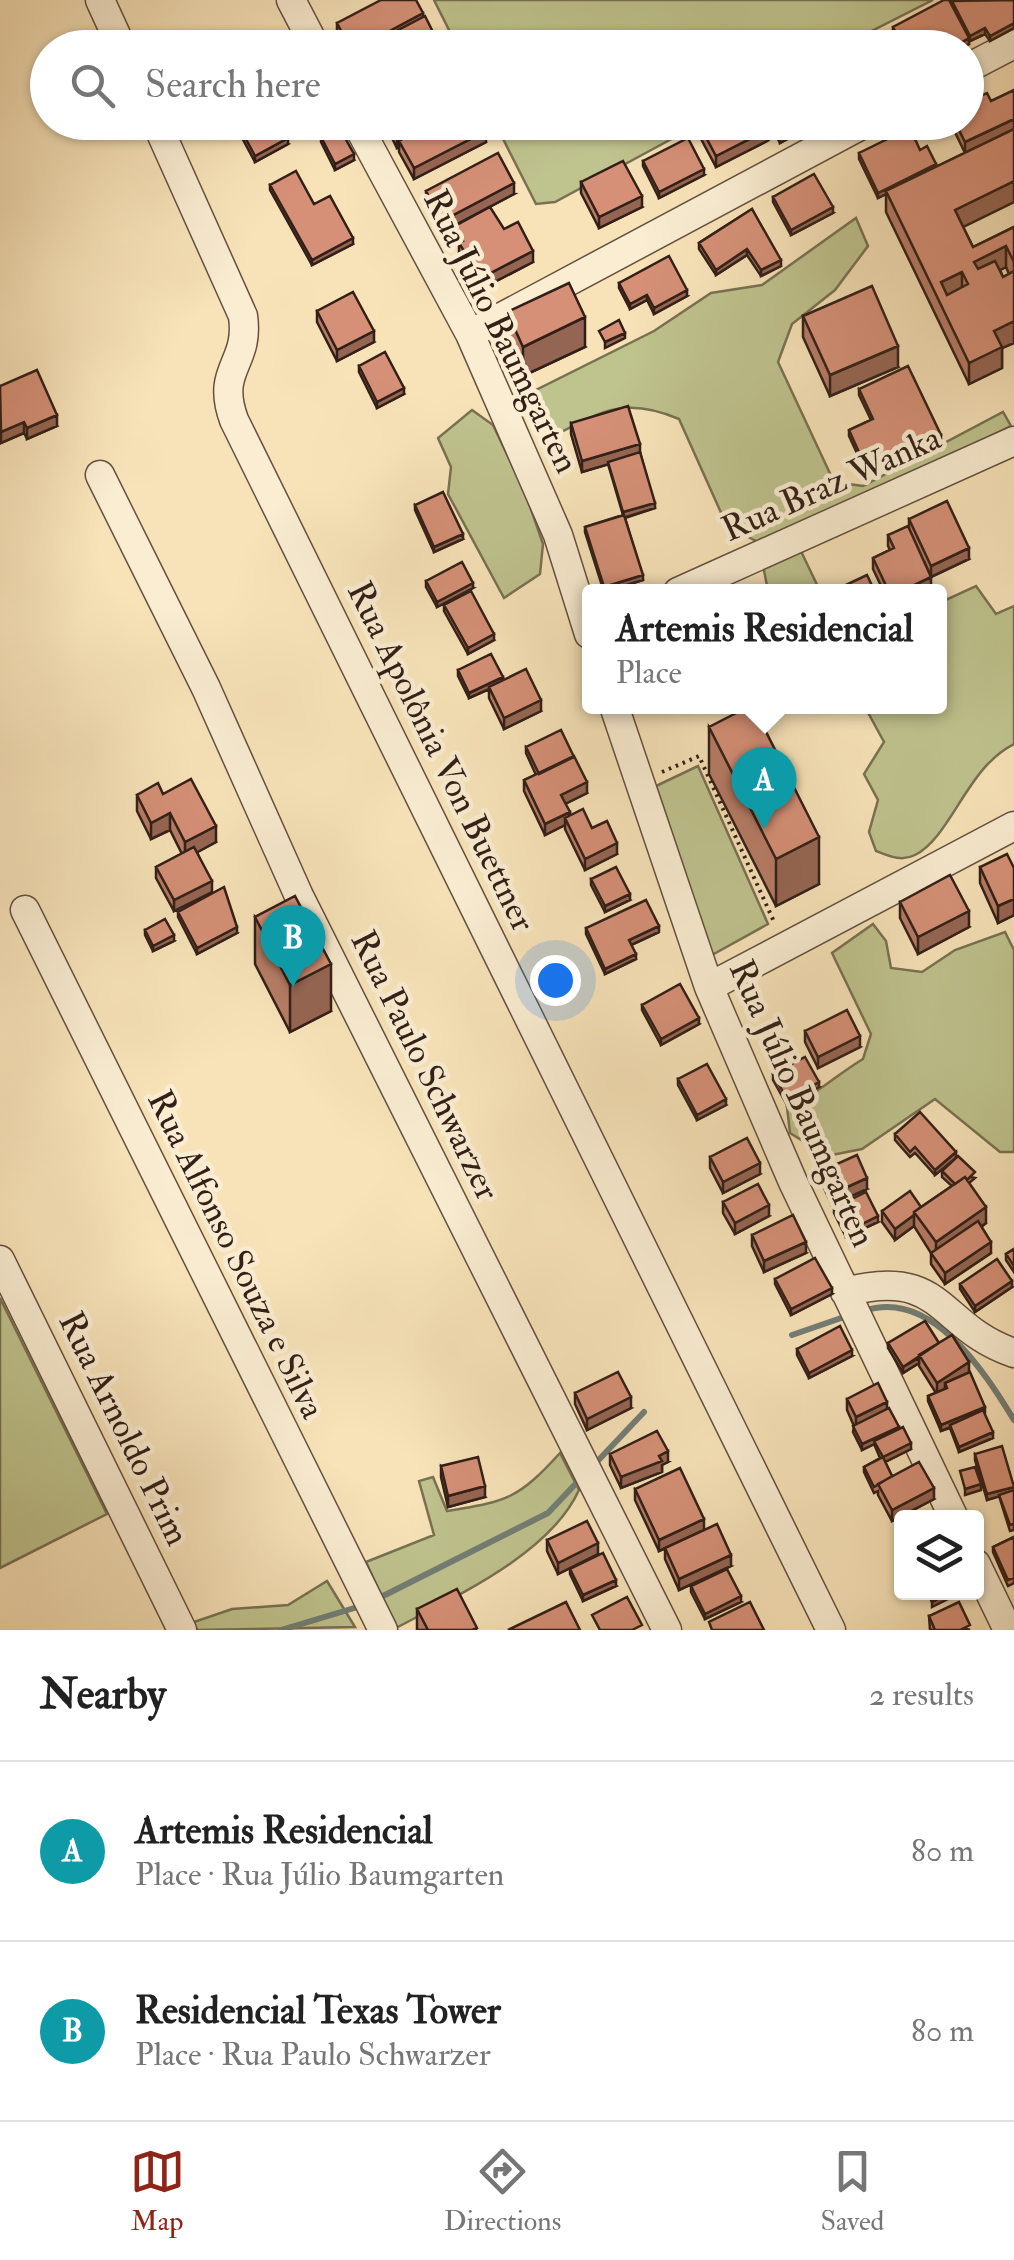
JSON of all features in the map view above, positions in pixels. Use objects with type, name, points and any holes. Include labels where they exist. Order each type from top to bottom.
[{"type":"street","points":[[100,0],[114,30]]},
{"type":"street","points":[[291,0],[307,30]]},
{"type":"street","points":[[984,60],[1014,44]]},
{"type":"street","name":"Rua Apolônia Von Buettner","points":[[164,140],[243,316],[246,336],[224,390],[234,420],[831,1630]]},
{"type":"street","name":"Rua Júlio Baumgarten","points":[[366,140],[470,334],[558,534],[582,609]]},
{"type":"street","points":[[470,334],[833,140]]},
{"type":"street","name":"Rua Braz Wanka","points":[[696,584],[1014,441]]},
{"type":"street","name":"Rua Paulo Schwarzer","points":[[100,476],[206,688],[266,828],[667,1630]]},
{"type":"street","name":"Rua Júlio Baumgarten","points":[[617,714],[708,987],[851,1306],[950,1510]]},
{"type":"street","points":[[708,987],[1014,826]]},
{"type":"street","name":"Rua Alfonso Souza e Silva","points":[[25,910],[381,1624]]},
{"type":"street","name":"Rua Arnoldo Prim","points":[[0,1260],[182,1630]]},
{"type":"street","points":[[851,1306],[887,1284],[913,1286],[966,1325],[1014,1352]]},
{"type":"street","points":[[984,1580],[1008,1630]]},
{"type":"path","points":[[640,782],[699,756],[785,946]]},
{"type":"green space","points":[[434,0],[933,0],[874,30],[449,30]]},
{"type":"green space","points":[[504,140],[670,140],[555,202],[536,204]]},
{"type":"green space","points":[[856,218],[868,246],[835,290],[792,324],[778,362],[834,482],[863,486],[1003,412],[1011,426],[862,500],[758,542],[727,526],[679,419],[641,408],[610,410],[544,441],[527,415],[524,396],[654,331],[711,293],[762,285]]},
{"type":"green space","points":[[472,410],[493,425],[525,492],[543,544],[540,574],[504,598],[448,494],[451,467],[438,438]]},
{"type":"green space","points":[[799,547],[817,584],[767,584],[762,560]]},
{"type":"green space","points":[[976,586],[996,614],[1014,606],[1014,744],[984,769],[928,846],[910,857],[890,856],[876,851],[869,832],[878,800],[864,774],[884,742],[869,714],[947,714],[947,599]]},
{"type":"green space","points":[[698,766],[768,924],[712,955],[656,786]]},
{"type":"green space","points":[[873,924],[886,941],[891,968],[922,972],[955,950],[1005,932],[1014,950],[1014,1152],[1000,1152],[935,1099],[862,1149],[827,1156],[790,1133],[787,1107],[863,1059],[871,1034],[832,953]]},
{"type":"green space","points":[[0,1298],[107,1514],[0,1568]]},
{"type":"green space","points":[[560,1453],[579,1490],[547,1534],[499,1571],[396,1628],[366,1562],[434,1535],[419,1481],[433,1477],[447,1511],[484,1504],[522,1489]]},
{"type":"green space","points":[[327,1581],[355,1627],[197,1630],[194,1622],[232,1609],[288,1605]]},
{"type":"building","points":[[381,0],[416,0],[423,13],[391,30],[341,30],[337,23]]},
{"type":"building","points":[[949,0],[965,30],[895,30],[893,27]]},
{"type":"building","points":[[1014,0],[1014,23],[990,36],[985,28],[967,30],[952,1]]},
{"type":"building","points":[[425,16],[432,30],[398,30]]},
{"type":"building","points":[[1014,90],[1014,119],[984,133],[984,94],[987,93],[991,101]]},
{"type":"building","points":[[1014,129],[1014,181],[955,210],[973,247],[1014,227],[1014,262],[1006,246],[974,262],[978,269],[995,261],[1003,277],[1014,271],[1014,321],[994,331],[1002,347],[969,363],[886,191]],"holes":[[[962,272],[968,284],[947,295],[941,282]]]},
{"type":"building","points":[[246,140],[284,140],[255,156]]},
{"type":"building","points":[[323,140],[346,140],[354,154],[335,164]]},
{"type":"building","points":[[401,140],[468,140],[414,168]]},
{"type":"building","points":[[689,140],[704,169],[659,192],[643,161]]},
{"type":"building","points":[[707,140],[747,140],[716,156]]},
{"type":"building","points":[[886,140],[915,140],[920,150],[927,146],[936,164],[878,193],[859,153]]},
{"type":"building","points":[[498,153],[514,183],[442,221],[426,191]]},
{"type":"building","points":[[623,161],[642,196],[599,217],[581,182]]},
{"type":"building","points":[[296,171],[314,204],[330,196],[353,238],[312,260],[270,185]]},
{"type":"building","points":[[814,174],[833,207],[791,230],[773,197]]},
{"type":"building","points":[[490,207],[504,229],[518,222],[533,251],[481,278],[459,243],[463,241],[455,226]]},
{"type":"building","points":[[752,209],[781,260],[761,270],[747,249],[716,270],[699,243]]},
{"type":"building","points":[[669,256],[687,290],[654,308],[647,295],[630,304],[619,283]]},
{"type":"building","points":[[569,283],[585,317],[523,347],[507,312]]},
{"type":"building","points":[[872,286],[898,346],[830,375],[803,316]]},
{"type":"building","points":[[353,292],[374,331],[337,350],[317,311]]},
{"type":"building","points":[[619,320],[625,333],[605,342],[599,331]]},
{"type":"building","points":[[385,352],[404,388],[377,402],[359,366]]},
{"type":"building","points":[[908,366],[941,435],[867,470],[849,430],[873,419],[859,389]]},
{"type":"building","points":[[37,370],[57,415],[27,428],[24,422],[1,432],[0,386]]},
{"type":"building","points":[[628,406],[640,444],[582,461],[571,423]]},
{"type":"building","points":[[640,452],[655,503],[623,512],[608,462]]},
{"type":"building","points":[[443,492],[463,534],[434,547],[415,505]]},
{"type":"building","points":[[947,501],[969,548],[931,566],[909,519]]},
{"type":"building","points":[[624,515],[643,575],[603,584],[585,527]]},
{"type":"building","points":[[908,526],[931,577],[917,584],[885,584],[873,558],[894,548],[888,535]]},
{"type":"building","points":[[462,562],[473,583],[437,602],[426,581]]},
{"type":"building","points":[[867,575],[871,584],[848,584]]},
{"type":"building","points":[[471,591],[494,634],[468,648],[444,605]]},
{"type":"building","points":[[491,654],[503,677],[469,693],[458,670]]},
{"type":"building","points":[[526,669],[541,700],[504,718],[489,687]]},
{"type":"building","points":[[734,714],[757,714],[819,837],[776,859],[709,727]]},
{"type":"building","points":[[561,730],[574,757],[539,774],[526,747]]},
{"type":"building","points":[[574,756],[587,782],[561,795],[570,812],[545,824],[524,780]]},
{"type":"building","points":[[191,779],[216,826],[185,842],[170,813],[151,823],[137,795],[158,783],[163,794]]},
{"type":"building","points":[[583,809],[592,828],[607,821],[617,843],[585,859],[565,818]]},
{"type":"building","points":[[194,847],[212,881],[174,900],[156,867]]},
{"type":"building","points":[[1007,854],[1014,868],[1014,899],[998,906],[980,867]]},
{"type":"building","points":[[616,867],[630,894],[605,906],[591,879]]},
{"type":"building","points":[[950,875],[969,911],[918,937],[900,902]]},
{"type":"building","points":[[224,887],[237,927],[197,948],[178,912]]},
{"type":"building","points":[[295,896],[331,964],[290,985],[255,917]]},
{"type":"building","points":[[646,900],[659,926],[629,940],[636,954],[605,969],[586,928]]},
{"type":"building","points":[[165,919],[174,935],[153,946],[145,930]]},
{"type":"building","points":[[680,984],[699,1018],[661,1039],[642,1005]]},
{"type":"building","points":[[847,1010],[860,1036],[818,1057],[805,1031]]},
{"type":"building","points":[[805,1057],[819,1082],[787,1099],[773,1074]]},
{"type":"building","points":[[707,1064],[726,1099],[697,1115],[678,1079]]},
{"type":"building","points":[[920,1112],[956,1152],[935,1170],[915,1147],[910,1152],[895,1134]]},
{"type":"building","points":[[747,1138],[760,1163],[723,1182],[710,1157]]},
{"type":"building","points":[[857,1155],[867,1178],[832,1194],[821,1171]]},
{"type":"building","points":[[958,1156],[975,1172],[955,1184],[942,1171]]},
{"type":"building","points":[[965,1177],[986,1207],[936,1242],[914,1212]]},
{"type":"building","points":[[758,1184],[769,1205],[735,1223],[723,1202]]},
{"type":"building","points":[[910,1191],[921,1207],[895,1229],[882,1211]]},
{"type":"building","points":[[866,1192],[878,1216],[846,1232],[834,1208]]},
{"type":"building","points":[[793,1215],[806,1242],[764,1261],[752,1235]]},
{"type":"building","points":[[978,1221],[991,1242],[945,1273],[931,1253]]},
{"type":"building","points":[[1014,1249],[1014,1266],[1006,1254]]},
{"type":"building","points":[[815,1258],[832,1288],[791,1309],[775,1279]]},
{"type":"building","points":[[997,1259],[1012,1281],[975,1306],[960,1284]]},
{"type":"building","points":[[925,1321],[939,1343],[903,1367],[888,1343]]},
{"type":"building","points":[[840,1326],[852,1350],[809,1373],[797,1349]]},
{"type":"building","points":[[952,1335],[969,1362],[937,1383],[919,1355]]},
{"type":"building","points":[[618,1372],[631,1397],[587,1419],[575,1393]]},
{"type":"building","points":[[970,1372],[985,1407],[941,1425],[928,1396]]},
{"type":"building","points":[[878,1383],[887,1402],[856,1417],[847,1399]]},
{"type":"building","points":[[889,1408],[899,1427],[862,1444],[853,1426]]},
{"type":"building","points":[[983,1410],[993,1432],[959,1447],[950,1425]]},
{"type":"building","points":[[903,1427],[911,1443],[883,1457],[874,1441]]},
{"type":"building","points":[[657,1431],[668,1451],[659,1456],[662,1461],[621,1477],[610,1454]]},
{"type":"building","points":[[1002,1446],[1014,1487],[987,1494],[975,1454]]},
{"type":"building","points":[[478,1457],[485,1486],[448,1496],[441,1466]]},
{"type":"building","points":[[883,1457],[892,1476],[874,1487],[864,1467]]},
{"type":"building","points":[[919,1462],[934,1488],[892,1510],[878,1484]]},
{"type":"building","points":[[975,1467],[981,1484],[965,1489],[960,1471]]},
{"type":"building","points":[[680,1468],[704,1519],[659,1540],[635,1489]]},
{"type":"building","points":[[1014,1490],[1014,1524],[1010,1525],[999,1495]]},
{"type":"building","points":[[587,1521],[598,1543],[558,1563],[547,1540]]},
{"type":"building","points":[[717,1524],[731,1555],[679,1579],[665,1548]]},
{"type":"building","points":[[1014,1537],[1014,1578],[1008,1580],[993,1547]]},
{"type":"building","points":[[603,1553],[616,1580],[583,1595],[570,1569]]},
{"type":"building","points":[[727,1569],[741,1596],[705,1614],[691,1586]]},
{"type":"building","points":[[457,1589],[477,1628],[428,1630],[417,1609]]},
{"type":"building","points":[[627,1597],[642,1625],[632,1630],[600,1630],[592,1615]]},
{"type":"building","points":[[566,1602],[580,1630],[508,1630]]},
{"type":"building","points":[[750,1602],[764,1630],[712,1630],[709,1622]]},
{"type":"building","points":[[959,1602],[970,1625],[960,1630],[935,1630],[929,1616]]},
{"type":"waterway","points":[[864,1311],[888,1307],[911,1311],[933,1322],[971,1358],[1014,1420]]},
{"type":"waterway","points":[[792,1335],[847,1316]]},
{"type":"waterway","points":[[592,1467],[644,1412]]},
{"type":"waterway","points":[[377,1599],[548,1513],[583,1476]]},
{"type":"waterway","points":[[281,1630],[361,1606]]},
{"type":"place","name":"Artemis Residencial","points":[[764,829]]},
{"type":"place","name":"Residencial Texas Tower","points":[[293,987]]}]
